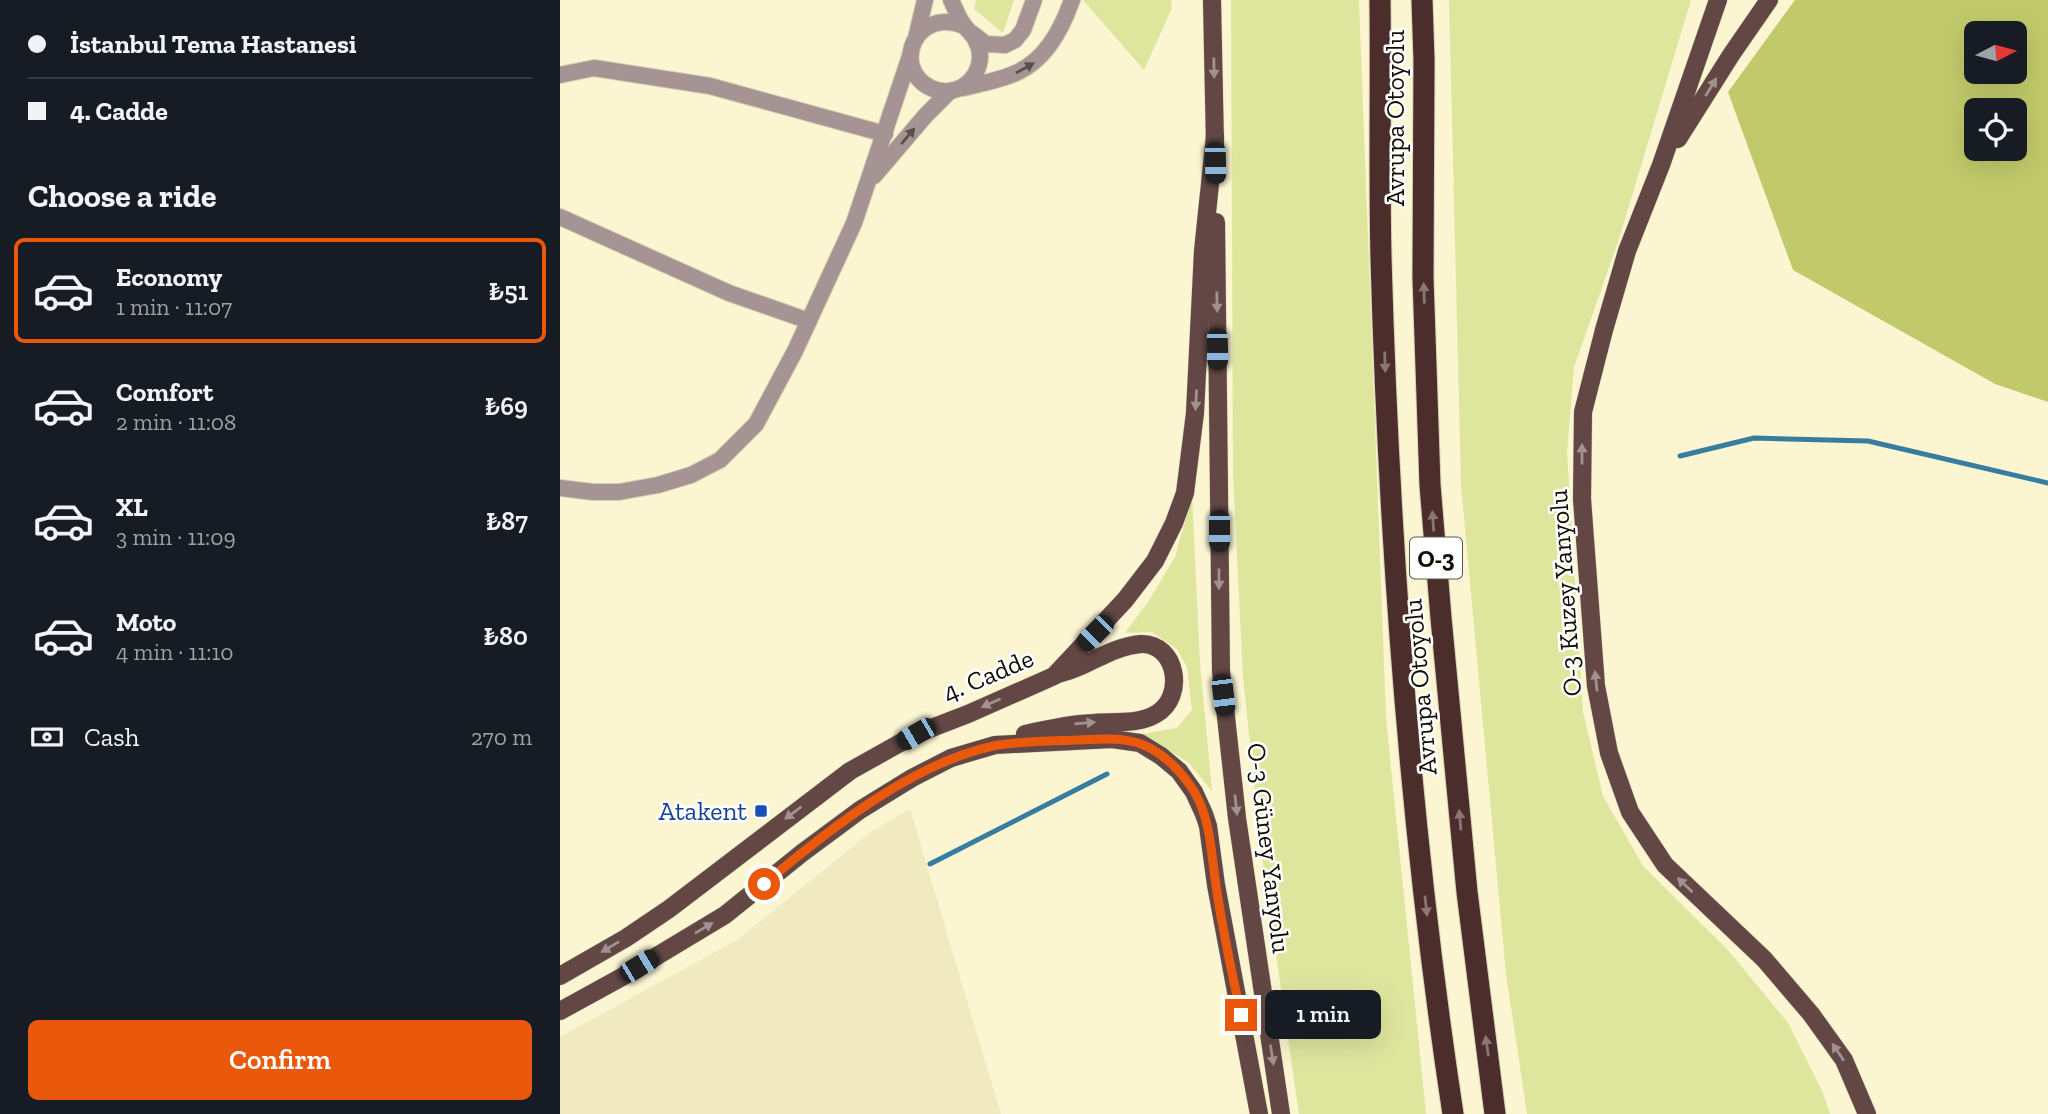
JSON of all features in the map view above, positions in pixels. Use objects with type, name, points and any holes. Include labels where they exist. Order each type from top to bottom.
[{"type":"highway","name":"Avrupa Otoyolu","points":[[1380,0],[1381,256],[1396,576],[1422,872],[1453,1114]]},
{"type":"highway","name":"Avrupa Otoyolu","points":[[1422,0],[1423,278],[1430,485],[1467,892],[1496,1114]]},
{"type":"main road","name":"O-3 Güney Yanyolu","points":[[1212,0],[1221,671],[1241,845],[1281,1114]]},
{"type":"main road","name":"O-3 Kuzey Yanyolu","points":[[1718,0],[1628,251],[1583,412],[1582,499],[1595,673],[1609,753],[1630,812],[1665,866],[1765,959],[1811,1014],[1844,1060],[1867,1114]]},
{"type":"main road","points":[[1661,165],[1769,0]]},
{"type":"main road","name":"4. Cadde","points":[[560,976],[669,909],[850,771],[916,734],[1054,676],[1125,600],[1155,561],[1185,493],[1195,413],[1203,251],[1215,136]]},
{"type":"main road","points":[[560,1012],[725,915],[802,853],[860,810],[900,785],[951,758],[1025,734],[1096,722],[1143,720],[1158,713],[1171,701],[1175,685],[1173,669],[1165,654],[1152,645],[1143,644],[1118,648],[1080,667],[1054,676]]},
{"type":"main road","points":[[995,745],[1111,739],[1140,743],[1161,756],[1179,771],[1187,782],[1200,802],[1208,826],[1216,885],[1259,1114]]},
{"type":"street","points":[[560,488],[619,492],[658,485],[691,475],[720,460],[756,424],[795,351],[854,223],[911,54],[925,0]]},
{"type":"street","points":[[867,184],[926,115],[976,74],[980,64],[978,43],[951,0]]},
{"type":"street","points":[[916,37],[923,29],[943,21],[954,22],[986,44],[1005,45],[1015,40],[1023,30],[1034,0]]},
{"type":"street","points":[[911,54],[911,62],[921,81],[939,91],[955,90],[1012,75],[1036,62],[1050,45],[1064,22],[1072,0]]},
{"type":"street","points":[[560,75],[594,68],[710,86],[885,134]]},
{"type":"street","points":[[560,217],[729,293],[809,321]]},
{"type":"shaded area","points":[[910,809],[1001,1114],[560,1114],[560,1037],[737,940],[872,831]]},
{"type":"green space","points":[[976,0],[1014,0],[1003,33],[974,9]]},
{"type":"green space","points":[[1083,0],[1171,0],[1172,8],[1144,70]]},
{"type":"green space","points":[[1231,0],[1359,0],[1386,718],[1426,1114],[1299,1114],[1262,857],[1243,678],[1233,475]]},
{"type":"green space","points":[[1449,0],[1691,0],[1619,239],[1574,367],[1567,452],[1583,712],[1603,796],[1643,866],[1728,950],[1788,1023],[1823,1093],[1830,1114],[1527,1114],[1506,974],[1461,485]]},
{"type":"green space","points":[[1795,0],[2048,0],[2048,402],[1995,384],[1793,270],[1728,92]]},
{"type":"green space","points":[[1192,496],[1200,663],[1212,791],[1188,762],[1142,734],[1177,728],[1192,710],[1187,667],[1177,649],[1152,632],[1125,633],[1148,602],[1175,557]]},
{"type":"waterway","points":[[1680,456],[1754,438],[1868,441],[2048,483]]},
{"type":"waterway","points":[[930,864],[1107,774]]},
{"type":"place","name":"Atakent","points":[[761,811]]},
{"type":"route","points":[[764,884],[860,810],[951,758],[995,745],[1111,739],[1140,743],[1179,771],[1200,802],[1208,826],[1216,885],[1241,1015]]}]
